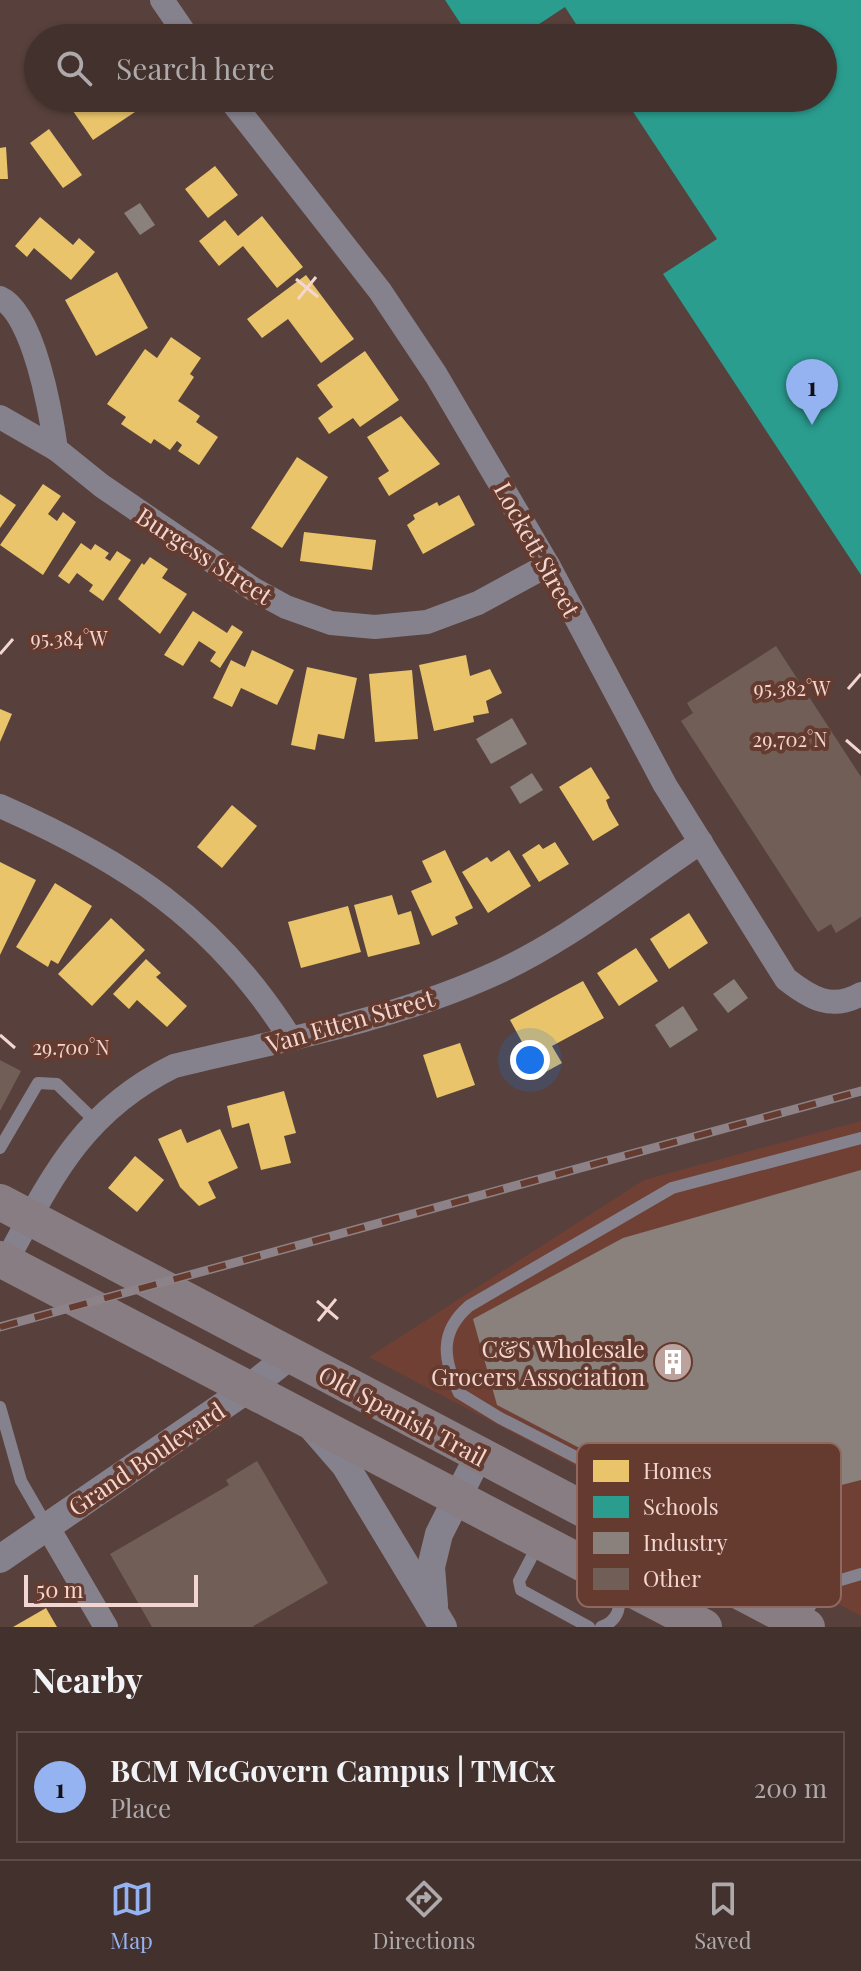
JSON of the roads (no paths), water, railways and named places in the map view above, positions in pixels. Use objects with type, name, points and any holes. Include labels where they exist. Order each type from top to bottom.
[{"type":"main road","name":"Old Spanish Trail","points":[[15,1210],[577,1507]]},
{"type":"main road","name":"Old Spanish Trail","points":[[3,1261],[577,1560]]},
{"type":"main road","name":"Old Spanish Trail","points":[[665,1607],[704,1627]]},
{"type":"main road","name":"Old Spanish Trail","points":[[768,1607],[803,1625]]},
{"type":"street","points":[[162,0],[178,24]]},
{"type":"street","name":"Lockett Street","points":[[240,112],[380,291],[494,469],[665,785],[786,979],[808,996],[830,1003],[849,1001],[861,994]]},
{"type":"street","points":[[0,298],[22,322],[50,404],[56,449]]},
{"type":"street","name":"Burgess Street","points":[[0,417],[56,449],[102,486],[253,589],[286,607],[331,623],[375,627],[427,622],[478,603],[548,565]]},
{"type":"street","points":[[0,806],[106,857],[161,896],[237,962],[290,1038]]},
{"type":"street","name":"Van Etten Street","points":[[3,1261],[15,1210],[77,1139],[143,1081],[174,1066],[411,1006],[485,978],[575,927],[701,842]]},
{"type":"street","name":"Grand Boulevard","points":[[0,1559],[249,1388],[291,1355]]},
{"type":"street","points":[[303,1418],[345,1465],[436,1622]]},
{"type":"street","points":[[436,1622],[431,1567],[439,1534],[479,1455]]},
{"type":"street","points":[[47,1526],[106,1627]]},
{"type":"lane","points":[[0,1148],[38,1083],[57,1084],[95,1121]]},
{"type":"lane","points":[[577,1458],[459,1393],[445,1350],[448,1331],[455,1319],[469,1306],[672,1188],[861,1138]]},
{"type":"lane","points":[[0,1407],[21,1481],[47,1526]]},
{"type":"lane","points":[[541,1540],[519,1581],[521,1590],[589,1627]]},
{"type":"lane","points":[[841,1580],[861,1574]]},
{"type":"lane","points":[[601,1627],[617,1615],[620,1607]]},
{"type":"lane","points":[[803,1625],[812,1607]]},
{"type":"railway","points":[[0,1327],[861,1091]]},
{"type":"place","name":"BCM McGovern Campus | TMCx","points":[[812,425]]},
{"type":"place","name":"C&S Wholesale Grocers Association","points":[[673,1362]]}]
